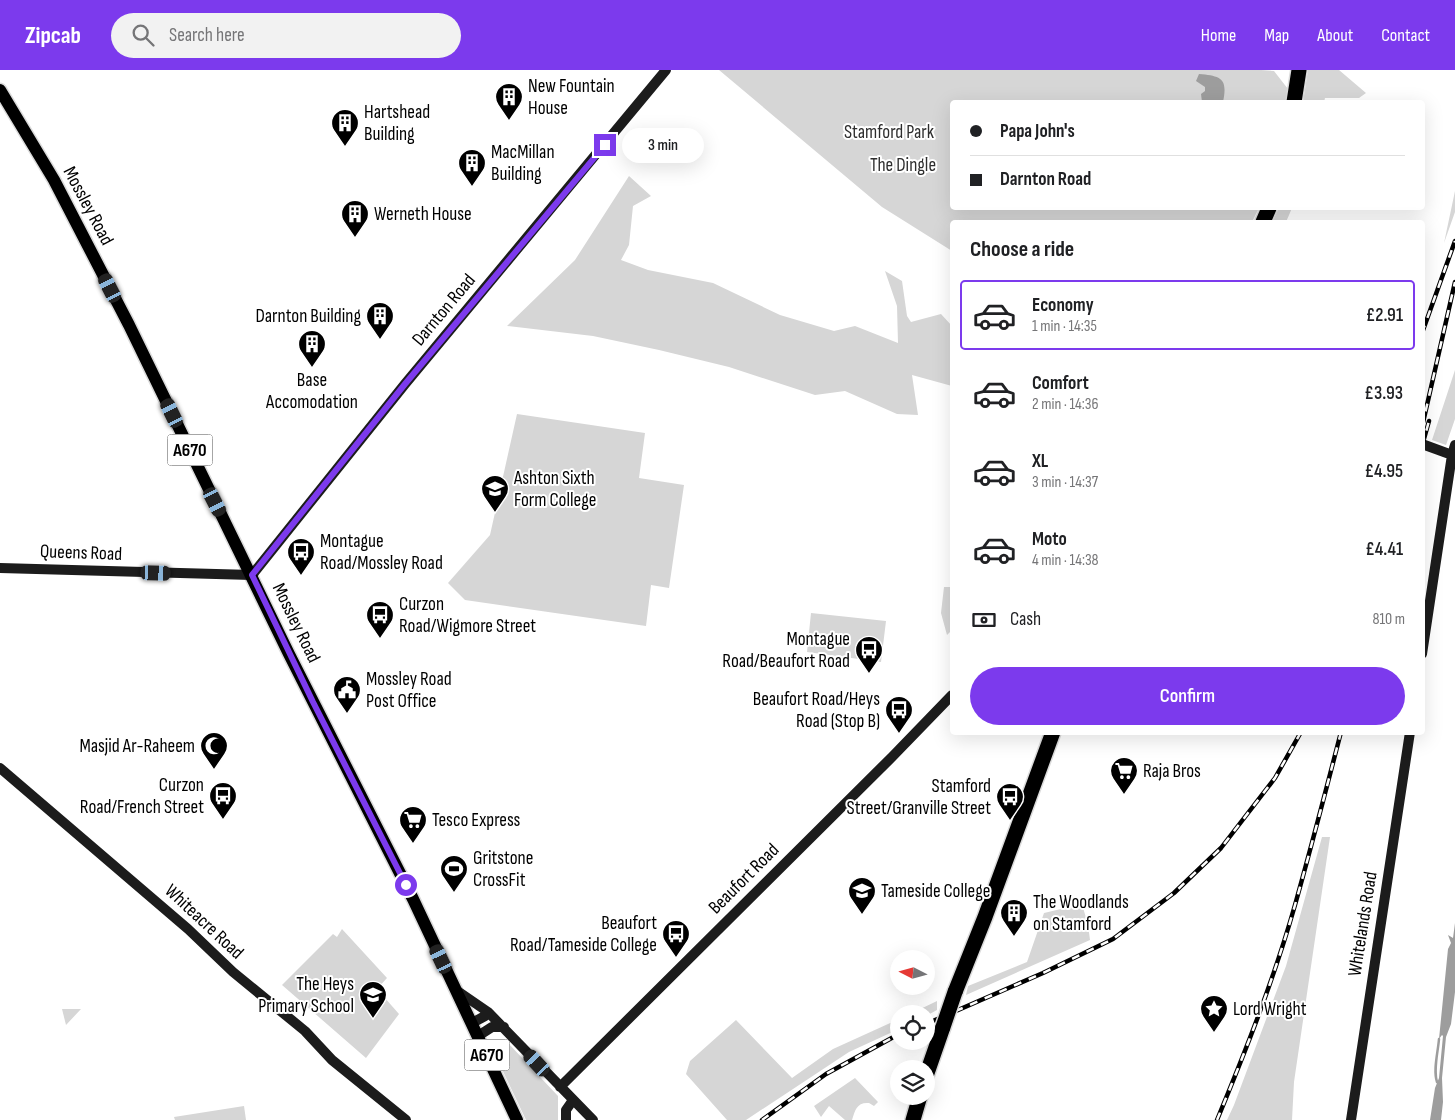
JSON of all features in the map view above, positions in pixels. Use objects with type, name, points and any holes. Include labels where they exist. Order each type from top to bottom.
[{"type":"highway","points":[[1294,100],[1299,70]]},
{"type":"highway","points":[[932,1060],[955,992],[985,917],[1052,735]]},
{"type":"main road","name":"Mossley Road","points":[[0,90],[54,180],[103,273],[309,693],[413,899],[455,990]]},
{"type":"main road","name":"A670","points":[[455,990],[517,1120]]},
{"type":"street","name":"Darnton Road","points":[[252,575],[399,392],[666,70]]},
{"type":"street","points":[[1425,445],[1454,452],[1425,635]]},
{"type":"street","name":"Queens Road","points":[[0,568],[252,575]]},
{"type":"street","name":"Beaufort Road","points":[[560,1087],[950,698]]},
{"type":"street","name":"Whitelands Road","points":[[1351,1120],[1410,735]]},
{"type":"street","name":"Whiteacre Road","points":[[0,768],[182,923],[233,972],[306,1031],[332,1060],[406,1120]]},
{"type":"street","points":[[455,990],[488,1012],[593,1120]]},
{"type":"street","points":[[472,1023],[485,1016],[488,1012]]},
{"type":"street","points":[[478,1036],[492,1028],[504,1028]]},
{"type":"street","points":[[566,1120],[566,1110],[573,1100]]},
{"type":"green space","name":"Stamford Park","points":[[719,70],[1261,70],[1274,71],[1288,89],[1286,100],[950,100],[950,210],[1258,210],[1253,220],[950,220],[950,250],[882,207]]},
{"type":"green space","points":[[1308,70],[1339,70],[1366,93],[1359,98],[1303,100]]},
{"type":"green space","points":[[629,176],[651,196],[633,206],[629,245],[621,260],[648,270],[713,283],[780,315],[834,331],[855,326],[898,343],[897,306],[885,271],[902,281],[907,316],[911,322],[941,314],[950,324],[950,385],[912,375],[918,415],[897,414],[845,391],[815,395],[729,367],[659,350],[593,336],[507,326],[575,260]]},
{"type":"green space","points":[[1455,191],[1455,212],[1444,243]]},
{"type":"green space","points":[[1278,210],[1291,210],[1287,220],[1273,220]]},
{"type":"green space","points":[[1455,370],[1455,419],[1446,445],[1432,440]]},
{"type":"green space","points":[[517,414],[645,433],[639,478],[684,485],[669,588],[651,585],[646,626],[465,600],[448,583],[490,535]]},
{"type":"green space","points":[[944,587],[950,587],[950,632],[947,635],[941,613]]},
{"type":"green space","points":[[811,613],[886,621],[881,662],[807,652]]},
{"type":"green space","points":[[1322,837],[1330,837],[1294,1082],[1292,1120],[1227,1120],[1286,966]]},
{"type":"green space","points":[[1082,904],[1090,940],[966,995],[968,986],[1027,962],[1044,913]]},
{"type":"green space","points":[[342,929],[387,978],[377,989],[399,1014],[366,1058],[282,985],[333,934],[337,937]]},
{"type":"green space","points":[[937,1001],[937,1010],[935,1011],[935,1005],[929,1005]]},
{"type":"green space","points":[[62,1009],[81,1009],[66,1025]]},
{"type":"green space","points":[[736,1020],[792,1078],[833,1049],[890,1023],[890,1033],[849,1052],[746,1120],[727,1120],[686,1074],[690,1061]]},
{"type":"green space","points":[[506,1041],[558,1096],[558,1120],[526,1120],[490,1044]]},
{"type":"green space","points":[[855,1078],[878,1102],[874,1106],[869,1103],[859,1105],[852,1120],[845,1120],[829,1106],[821,1117],[814,1106]]},
{"type":"green space","points":[[244,1106],[246,1120],[175,1120],[174,1117]]},
{"type":"shaded area","points":[[1199,74],[1218,77],[1223,83],[1223,100],[1202,100],[1201,94],[1205,91],[1205,87],[1196,81]]},
{"type":"shaded area","points":[[1455,923],[1455,992],[1451,1024],[1446,1037],[1442,1078],[1443,1102],[1441,1120],[1430,1120],[1435,1088],[1439,1078],[1442,1035],[1439,1039],[1448,949],[1451,943],[1448,935],[1453,938]]},
{"type":"waterway","points":[[1437,1082],[1436,1067],[1439,1039]]},
{"type":"railway","points":[[1425,325],[1455,241]]},
{"type":"railway","points":[[1425,414],[1455,282]]},
{"type":"railway","points":[[1425,435],[1429,421]]},
{"type":"railway","points":[[935,1020],[1043,973],[1113,939],[1174,893],[1221,848],[1275,778],[1299,735]]},
{"type":"railway","points":[[1217,1120],[1259,1014],[1287,933],[1340,735]]},
{"type":"railway","points":[[762,1120],[826,1074],[890,1039]]},
{"type":"place","name":"New Fountain House","points":[[509,121]]},
{"type":"place","name":"Hartshead Building","points":[[345,147]]},
{"type":"place","name":"MacMillan Building","points":[[472,187]]},
{"type":"place","name":"Werneth House","points":[[355,238]]},
{"type":"place","name":"Darnton Building","points":[[380,340]]},
{"type":"place","name":"Base Accomodation","points":[[312,368]]},
{"type":"place","name":"Ashton Sixth Form College","points":[[495,513]]},
{"type":"place","name":"Montague Road/Mossley Road","points":[[301,576]]},
{"type":"place","name":"Curzon Road/Wigmore Street","points":[[380,639]]},
{"type":"place","name":"Montague Road/Beaufort Road","points":[[869,674]]},
{"type":"place","name":"Mossley Road Post Office","points":[[347,714]]},
{"type":"place","name":"Beaufort Road/Heys Road (Stop B)","points":[[899,734]]},
{"type":"place","name":"Masjid Ar-Raheem","points":[[214,770]]},
{"type":"place","name":"Raja Bros","points":[[1124,795]]},
{"type":"place","name":"Curzon Road/French Street","points":[[223,820]]},
{"type":"place","name":"Stamford Street/Granville Street","points":[[1010,821]]},
{"type":"place","name":"Tesco Express","points":[[413,844]]},
{"type":"place","name":"Gritstone CrossFit","points":[[454,893]]},
{"type":"place","name":"Tameside College","points":[[862,915]]},
{"type":"place","name":"The Woodlands on Stamford","points":[[1014,937]]},
{"type":"place","name":"Beaufort Road/Tameside College","points":[[676,958]]},
{"type":"place","name":"The Heys Primary School","points":[[373,1019]]},
{"type":"place","name":"Lord Wright","points":[[1214,1033]]},
{"type":"route","points":[[406,885],[289,654],[252,575],[405,384],[605,145]]},
{"type":"park label","name":"The Dingle","points":[[903,165]]}]
